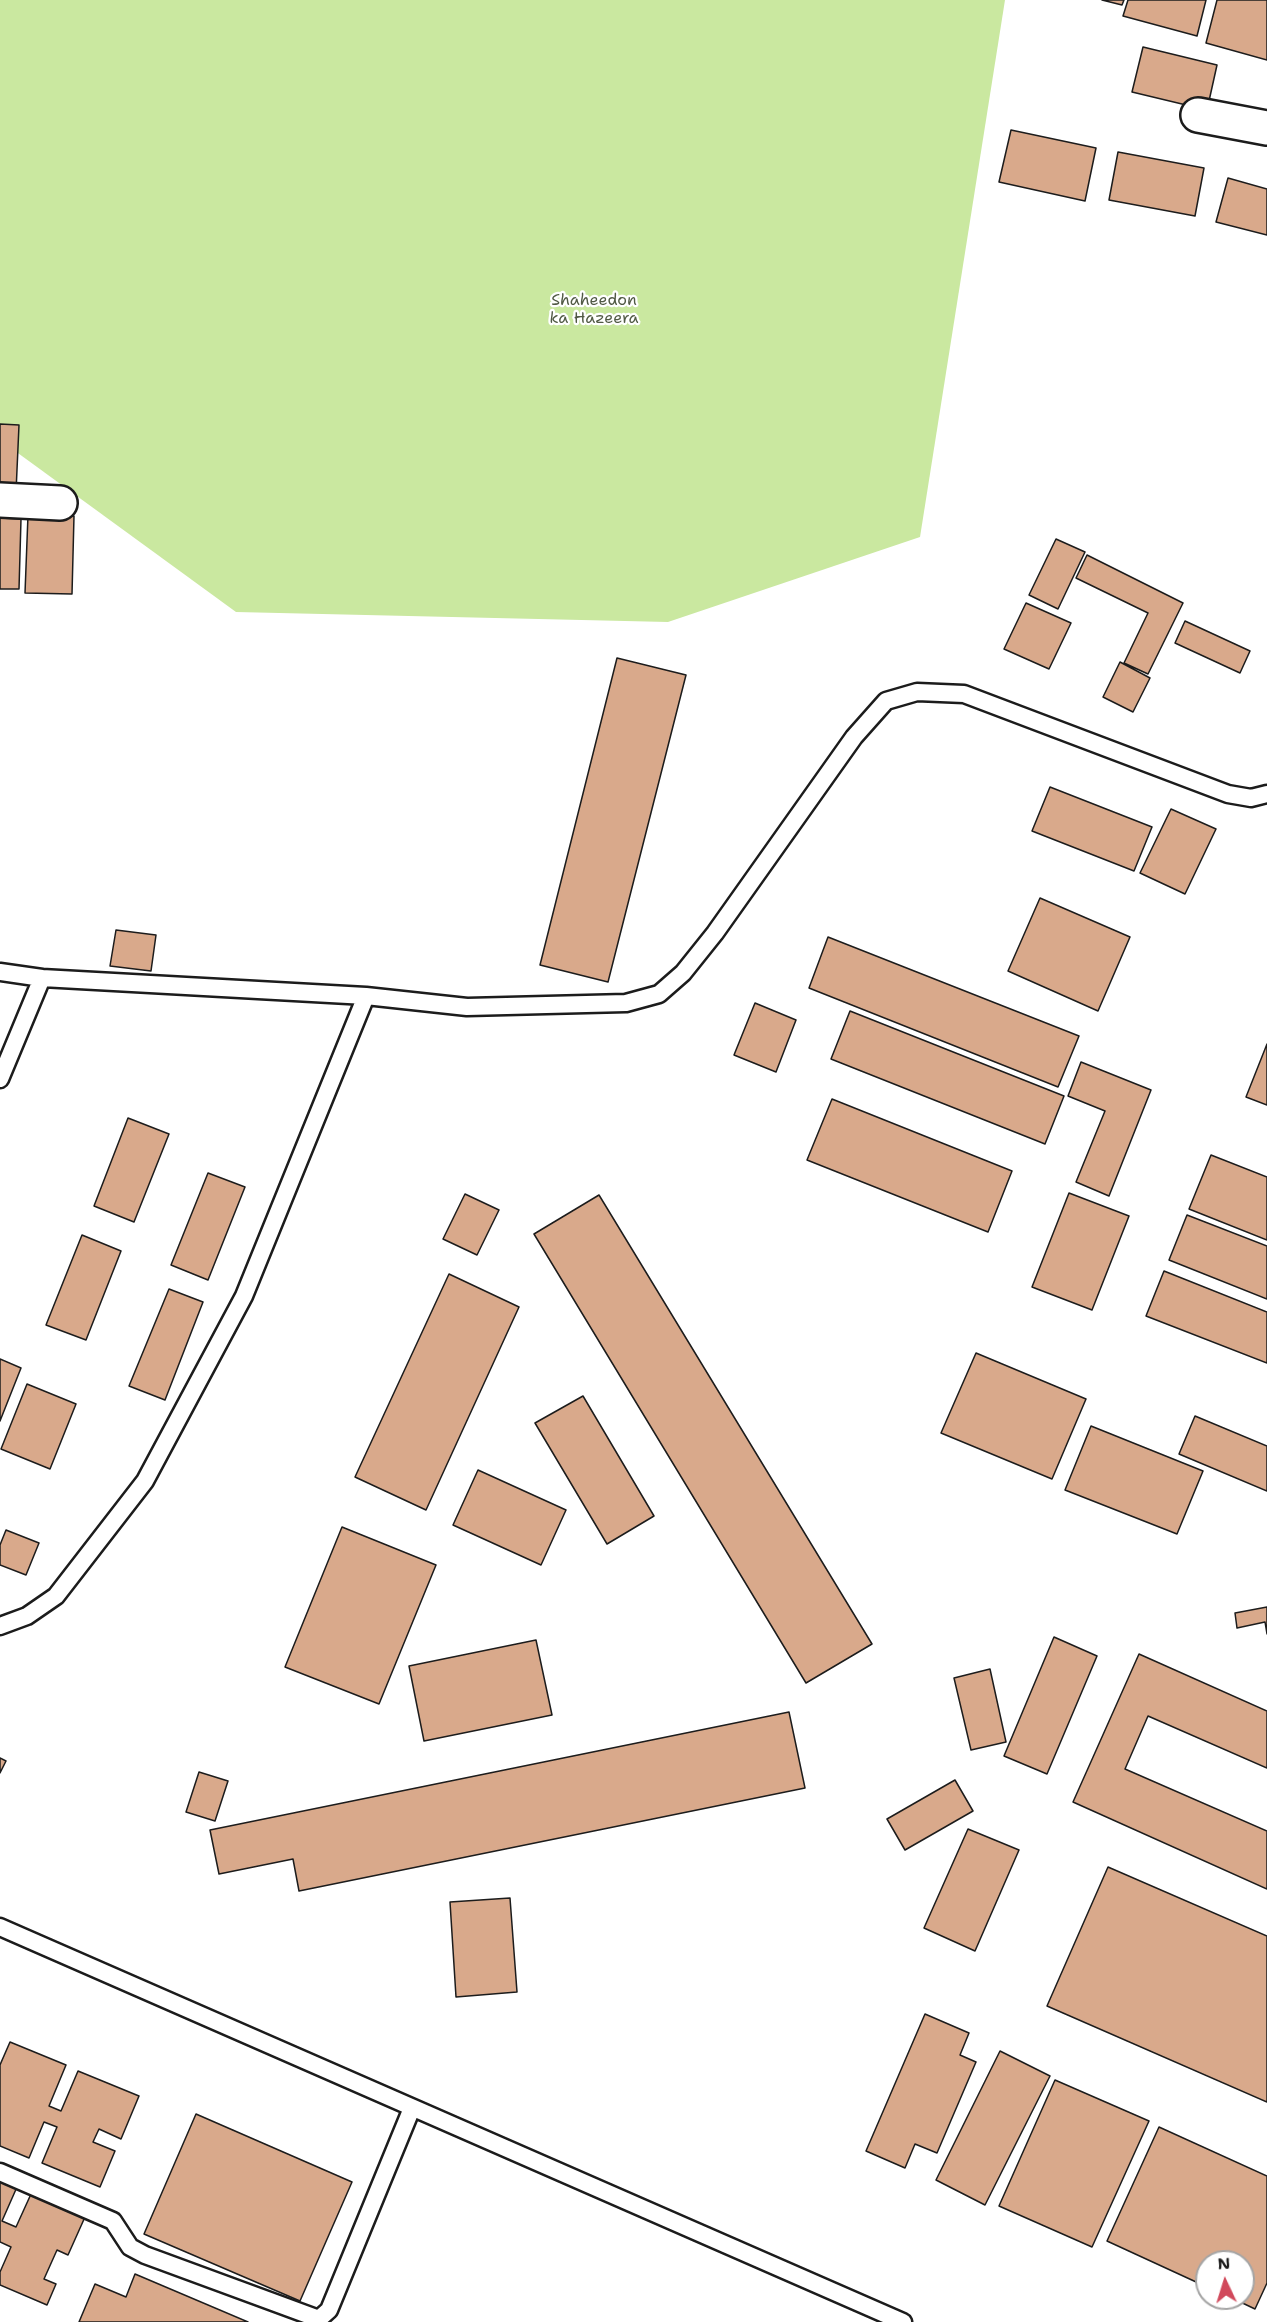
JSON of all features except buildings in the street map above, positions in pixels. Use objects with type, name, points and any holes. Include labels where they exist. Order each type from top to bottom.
[{"type":"street","points":[[1198,115],[1267,128]]},
{"type":"street","points":[[0,500],[60,503]]},
{"type":"lane","points":[[0,972],[42,978],[366,996],[467,1006],[626,1003],[659,994],[683,973],[715,933],[854,737],[886,701],[917,692],[964,694],[1228,794],[1251,798],[1267,794]]},
{"type":"lane","points":[[0,1079],[42,978]]},
{"type":"lane","points":[[0,1626],[27,1616],[56,1596],[145,1481],[244,1296],[366,996]]},
{"type":"lane","points":[[0,1927],[879,2317],[903,2322]]},
{"type":"lane","points":[[0,2172],[113,2221],[130,2247],[145,2255],[319,2319],[329,2310],[412,2108]]},
{"type":"green space","name":"Shaheedon ka Hazeera","points":[[0,0],[1005,0],[920,537],[668,622],[236,612],[0,440]]}]
